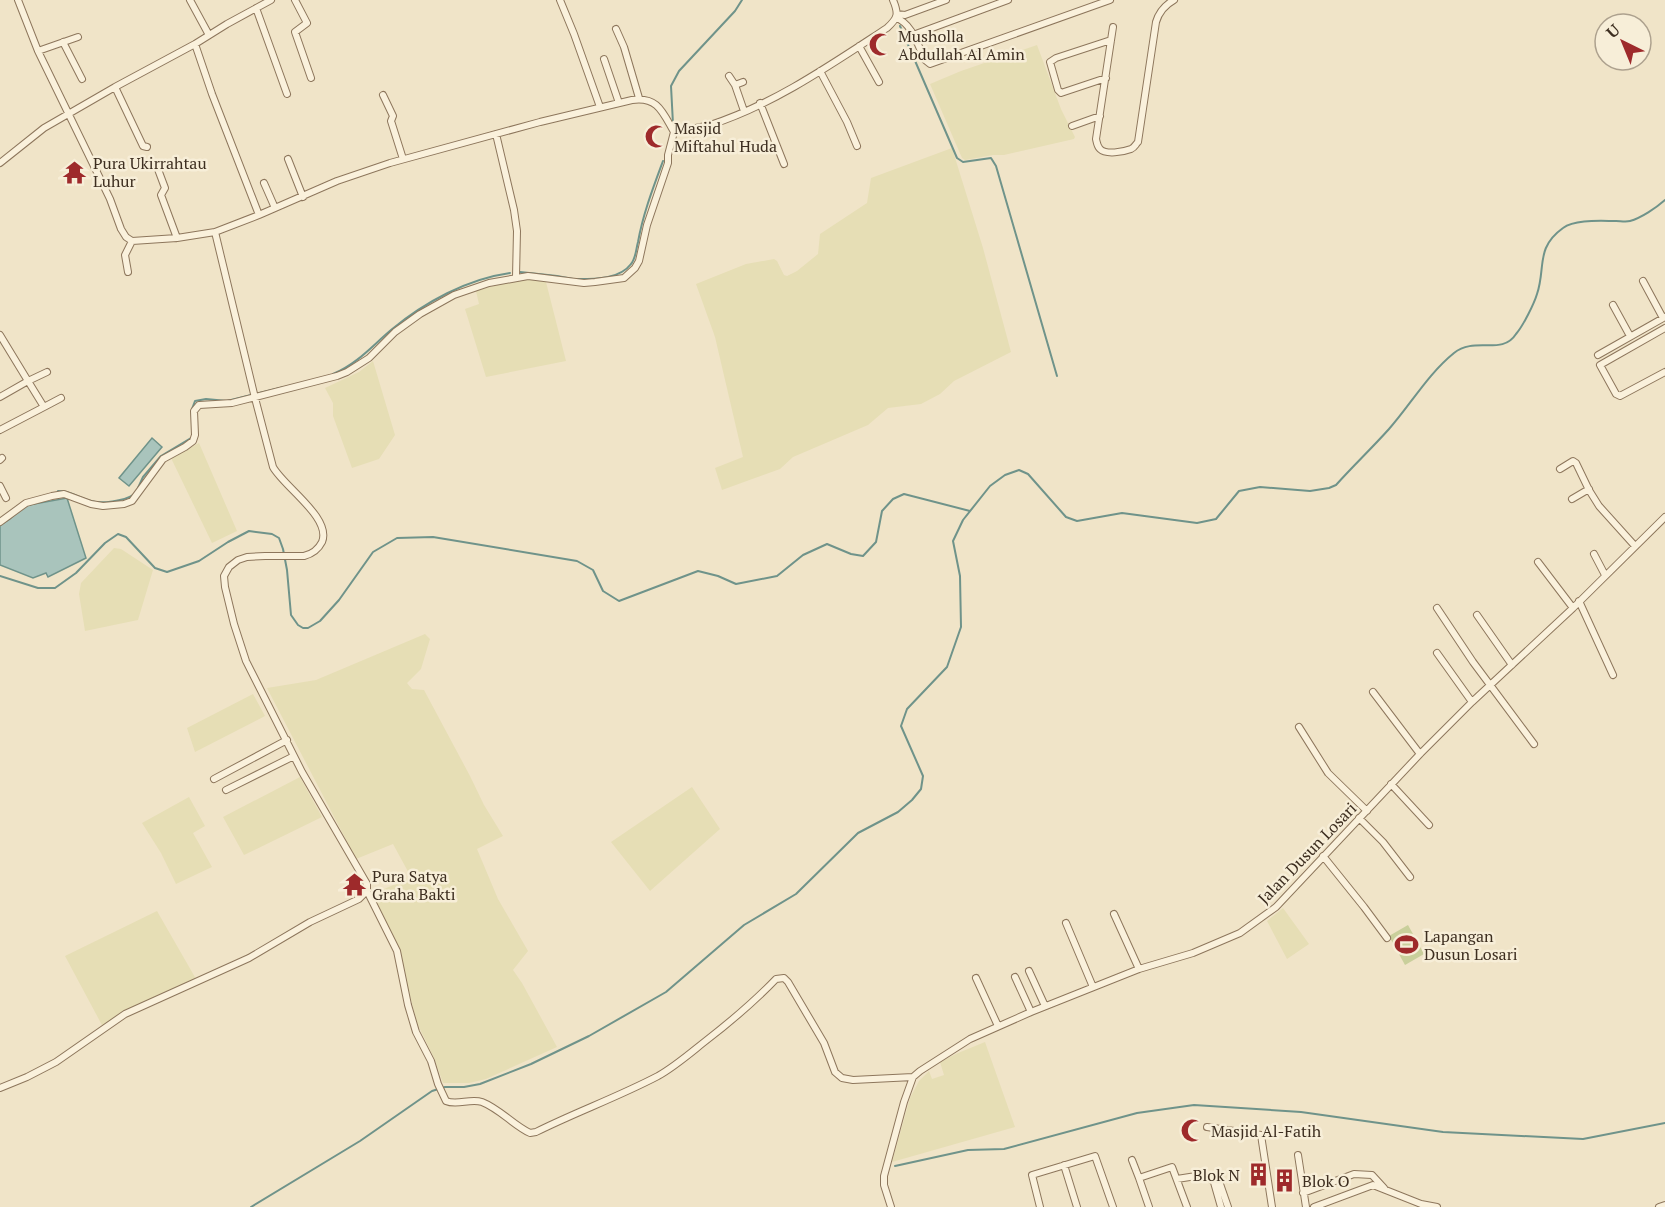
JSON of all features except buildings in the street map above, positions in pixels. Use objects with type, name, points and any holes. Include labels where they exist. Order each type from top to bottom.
[{"type":"street","points":[[0,522],[26,503],[52,496],[64,495],[103,506],[132,501],[163,459],[193,441],[194,411],[199,405],[232,403],[254,395],[328,380],[347,372],[369,357],[408,322],[439,303],[471,288],[516,277],[543,277],[584,283],[627,276],[639,261],[647,225],[668,163],[674,132],[660,108],[652,102],[639,98],[496,134],[360,172],[215,232],[177,238],[132,241],[121,229],[110,199],[38,51],[18,0]]},
{"type":"street","points":[[190,0],[209,35]]},
{"type":"street","points":[[0,163],[44,128],[271,0]]},
{"type":"street","points":[[295,0],[307,23],[295,32],[311,78]]},
{"type":"street","points":[[560,0],[600,107]]},
{"type":"street","points":[[892,0],[896,16],[907,24],[925,60],[930,64],[1110,0]]},
{"type":"street","points":[[674,132],[712,124],[744,111],[820,71],[887,28],[896,16],[946,0]]},
{"type":"street","points":[[913,35],[1008,0]]},
{"type":"street","points":[[1113,27],[1096,139],[1101,150],[1107,153],[1131,149],[1138,142],[1158,14],[1174,0]]},
{"type":"street","points":[[256,8],[287,94]]},
{"type":"street","points":[[616,29],[624,47],[639,98]]},
{"type":"street","points":[[38,51],[78,37]]},
{"type":"street","points":[[1106,78],[1061,93],[1058,90],[1050,62],[1056,57],[1111,40]]},
{"type":"street","points":[[63,42],[82,79]]},
{"type":"street","points":[[195,44],[259,215]]},
{"type":"street","points":[[859,46],[879,82]]},
{"type":"street","points":[[604,59],[619,103]]},
{"type":"street","points":[[820,71],[857,146]]},
{"type":"street","points":[[729,76],[735,85],[744,111]]},
{"type":"street","points":[[735,85],[743,82]]},
{"type":"street","points":[[115,87],[143,146],[147,147]]},
{"type":"street","points":[[383,95],[393,116],[391,121],[403,159]]},
{"type":"street","points":[[760,103],[784,164]]},
{"type":"street","points":[[1072,126],[1100,116]]},
{"type":"street","points":[[496,134],[510,188],[517,231],[516,277]]},
{"type":"street","points":[[288,159],[303,197]]},
{"type":"street","points":[[156,164],[165,188],[161,195],[177,238]]},
{"type":"street","points":[[264,183],[275,208]]},
{"type":"street","points":[[215,232],[273,467],[278,476],[313,512],[324,532],[321,543],[315,551],[304,556],[247,557],[229,567],[224,576],[234,624],[246,661],[294,756],[367,884],[367,891],[397,951],[416,1032],[446,1101],[451,1103],[480,1101],[524,1130],[530,1133],[536,1132],[659,1075],[744,1011],[776,979],[784,978],[824,1043],[836,1072],[842,1078],[853,1080],[913,1077],[884,1176],[884,1185],[891,1207]]},
{"type":"street","points":[[128,272],[125,255],[132,241]]},
{"type":"street","points":[[1598,355],[1664,317],[1643,281]]},
{"type":"street","points":[[1613,305],[1630,336]]},
{"type":"street","points":[[1665,328],[1600,365],[1616,394],[1620,396],[1665,372]]},
{"type":"street","points":[[0,335],[44,407]]},
{"type":"street","points":[[0,397],[47,372]]},
{"type":"street","points":[[0,430],[61,398]]},
{"type":"street","points":[[1560,469],[1575,462],[1599,506],[1635,546]]},
{"type":"street","points":[[0,486],[6,498]]},
{"type":"street","points":[[1572,499],[1589,489]]},
{"type":"street","name":"Jalan Dusun Losari","points":[[913,1077],[970,1039],[1030,1012],[1139,969],[1193,953],[1240,933],[1276,907],[1420,754],[1665,517]]},
{"type":"street","points":[[1594,554],[1605,575]]},
{"type":"street","points":[[1538,562],[1573,608]]},
{"type":"street","points":[[1579,601],[1613,675]]},
{"type":"street","points":[[1437,608],[1533,744]]},
{"type":"street","points":[[1477,615],[1512,664]]},
{"type":"street","points":[[1437,653],[1472,702]]},
{"type":"street","points":[[1373,692],[1420,754]]},
{"type":"street","points":[[1299,727],[1331,777],[1344,787],[1366,811]]},
{"type":"street","points":[[214,779],[286,740]]},
{"type":"street","points":[[226,790],[294,756]]},
{"type":"street","points":[[1391,784],[1429,825]]},
{"type":"street","points":[[1359,818],[1383,842],[1410,877]]},
{"type":"street","points":[[1323,856],[1387,938]]},
{"type":"street","points":[[0,1088],[56,1062],[125,1014],[249,958],[310,922],[359,899],[367,891]]},
{"type":"street","points":[[1114,914],[1139,969]]},
{"type":"street","points":[[1065,923],[1094,987]]},
{"type":"street","points":[[1029,971],[1045,1006]]},
{"type":"street","points":[[1015,977],[1030,1012]]},
{"type":"street","points":[[976,978],[998,1026]]},
{"type":"street","points":[[1207,1127],[1261,1135],[1272,1207]]},
{"type":"street","points":[[1298,1155],[1306,1207]]},
{"type":"street","points":[[1040,1207],[1032,1175],[1095,1156],[1113,1207]]},
{"type":"street","points":[[1132,1160],[1149,1207]]},
{"type":"street","points":[[1064,1165],[1077,1207]]},
{"type":"street","points":[[1139,1179],[1172,1167],[1187,1207]]},
{"type":"street","points":[[1303,1193],[1354,1174],[1372,1175],[1385,1190]]},
{"type":"street","points":[[1177,1179],[1196,1176],[1219,1181],[1228,1207]]},
{"type":"street","points":[[1213,1179],[1221,1207]]},
{"type":"street","points":[[1314,1207],[1373,1185],[1421,1204],[1437,1207]]},
{"type":"street","points":[[1659,1207],[1665,1205]]},
{"type":"shaded area","points":[[1037,45],[1074,139],[1004,155],[965,160],[962,158],[930,84]]},
{"type":"shaded area","points":[[952,148],[983,248],[1011,352],[954,381],[940,394],[921,404],[888,408],[868,425],[793,457],[780,469],[722,490],[715,468],[743,457],[715,337],[696,284],[746,264],[774,259],[784,275],[787,276],[797,271],[818,254],[820,234],[867,203],[871,178]]},
{"type":"shaded area","points":[[526,279],[546,282],[566,361],[486,377],[465,309],[479,304],[476,291]]},
{"type":"shaded area","points":[[373,361],[395,435],[379,459],[352,468],[333,416],[333,403],[325,388],[359,372]]},
{"type":"shaded area","points":[[199,443],[237,531],[212,543],[171,458]]},
{"type":"shaded area","points":[[114,548],[121,549],[153,570],[138,620],[85,631],[79,594],[81,583]]},
{"type":"shaded area","points":[[425,634],[430,639],[421,669],[407,683],[412,689],[424,690],[484,805],[503,836],[477,849],[498,899],[528,951],[513,970],[557,1047],[486,1079],[469,1083],[443,1083],[417,1023],[397,945],[373,894],[411,877],[393,844],[356,859],[267,688],[316,680]]},
{"type":"shaded area","points":[[253,694],[265,716],[195,752],[187,728]]},
{"type":"shaded area","points":[[300,777],[322,817],[244,855],[223,817]]},
{"type":"shaded area","points":[[692,787],[720,829],[650,891],[611,842]]},
{"type":"shaded area","points":[[189,797],[205,826],[193,833],[212,867],[176,884],[161,853],[142,823]]},
{"type":"shaded area","points":[[1283,908],[1309,944],[1287,959],[1267,921]]},
{"type":"shaded area","points":[[157,911],[196,979],[103,1027],[65,956]]},
{"type":"shaded area","points":[[985,1042],[1015,1127],[892,1162],[910,1098],[919,1081],[929,1071],[932,1079],[944,1075],[940,1062]]},
{"type":"green space","name":"Lapangan Dusun Losari","points":[[1408,925],[1424,954],[1405,965],[1389,936]]},
{"type":"water","points":[[152,438],[162,447],[129,486],[119,478]]},
{"type":"water","points":[[67,498],[86,558],[48,577],[46,573],[33,578],[0,565],[0,525],[23,506]]},
{"type":"waterway","points":[[673,124],[671,86],[679,71],[735,11],[742,0]]},
{"type":"waterway","points":[[900,26],[957,158],[963,162],[991,158],[996,166],[1057,376]]},
{"type":"waterway","points":[[578,279],[614,275],[621,273],[631,264],[635,256],[645,211],[663,161]]},
{"type":"waterway","points":[[251,1207],[360,1141],[432,1091],[445,1087],[480,1084],[531,1064],[589,1036],[666,992],[744,925],[796,894],[858,833],[898,812],[912,800],[921,789],[923,776],[901,726],[907,709],[947,667],[961,627],[960,576],[953,541],[963,520],[990,486],[1005,475],[1019,470],[1028,474],[1066,517],[1077,521],[1122,513],[1197,523],[1216,519],[1239,491],[1260,487],[1310,491],[1329,488],[1336,485],[1383,436],[1428,380],[1454,353],[1471,346],[1503,344],[1516,334],[1536,298],[1548,243],[1563,228],[1581,222],[1630,221],[1639,218],[1665,200]]},
{"type":"waterway","points":[[520,272],[573,279]]},
{"type":"waterway","points":[[333,374],[357,360],[391,330],[432,301],[478,280],[510,273]]},
{"type":"waterway","points":[[192,409],[195,401],[206,399],[227,401],[284,387]]},
{"type":"waterway","points":[[138,488],[143,477],[161,456],[191,438]]},
{"type":"waterway","points":[[58,491],[101,502],[133,495]]},
{"type":"waterway","points":[[0,576],[38,588],[55,588],[76,573],[105,543],[118,534],[126,537],[155,568],[167,572],[199,561],[249,531],[272,534],[279,538],[283,549],[291,615],[298,625],[308,628],[320,621],[339,600],[373,552],[397,538],[433,537],[577,561],[593,570],[603,591],[619,601],[698,571],[736,584],[777,576],[803,555],[827,544],[851,554],[863,556],[876,542],[882,511],[893,499],[904,494],[970,511]]},
{"type":"waterway","points":[[895,1166],[968,1150],[1004,1149],[1137,1113],[1194,1105],[1301,1112],[1443,1132],[1583,1139],[1665,1123]]},
{"type":"place","name":"Musholla Abdullah Al Amin","points":[[880,45]]},
{"type":"place","name":"Masjid Miftahul Huda","points":[[656,137]]},
{"type":"place","name":"Pura Ukirrahtau Luhur","points":[[75,172]]},
{"type":"place","name":"Pura Satya Graha Bakti","points":[[354,885]]},
{"type":"place","name":"Lapangan Dusun Losari","points":[[1406,945]]},
{"type":"place","name":"Masjid Al-Fatih","points":[[1193,1131]]},
{"type":"place","name":"Blok N","points":[[1258,1175]]},
{"type":"place","name":"Blok O","points":[[1284,1181]]}]
